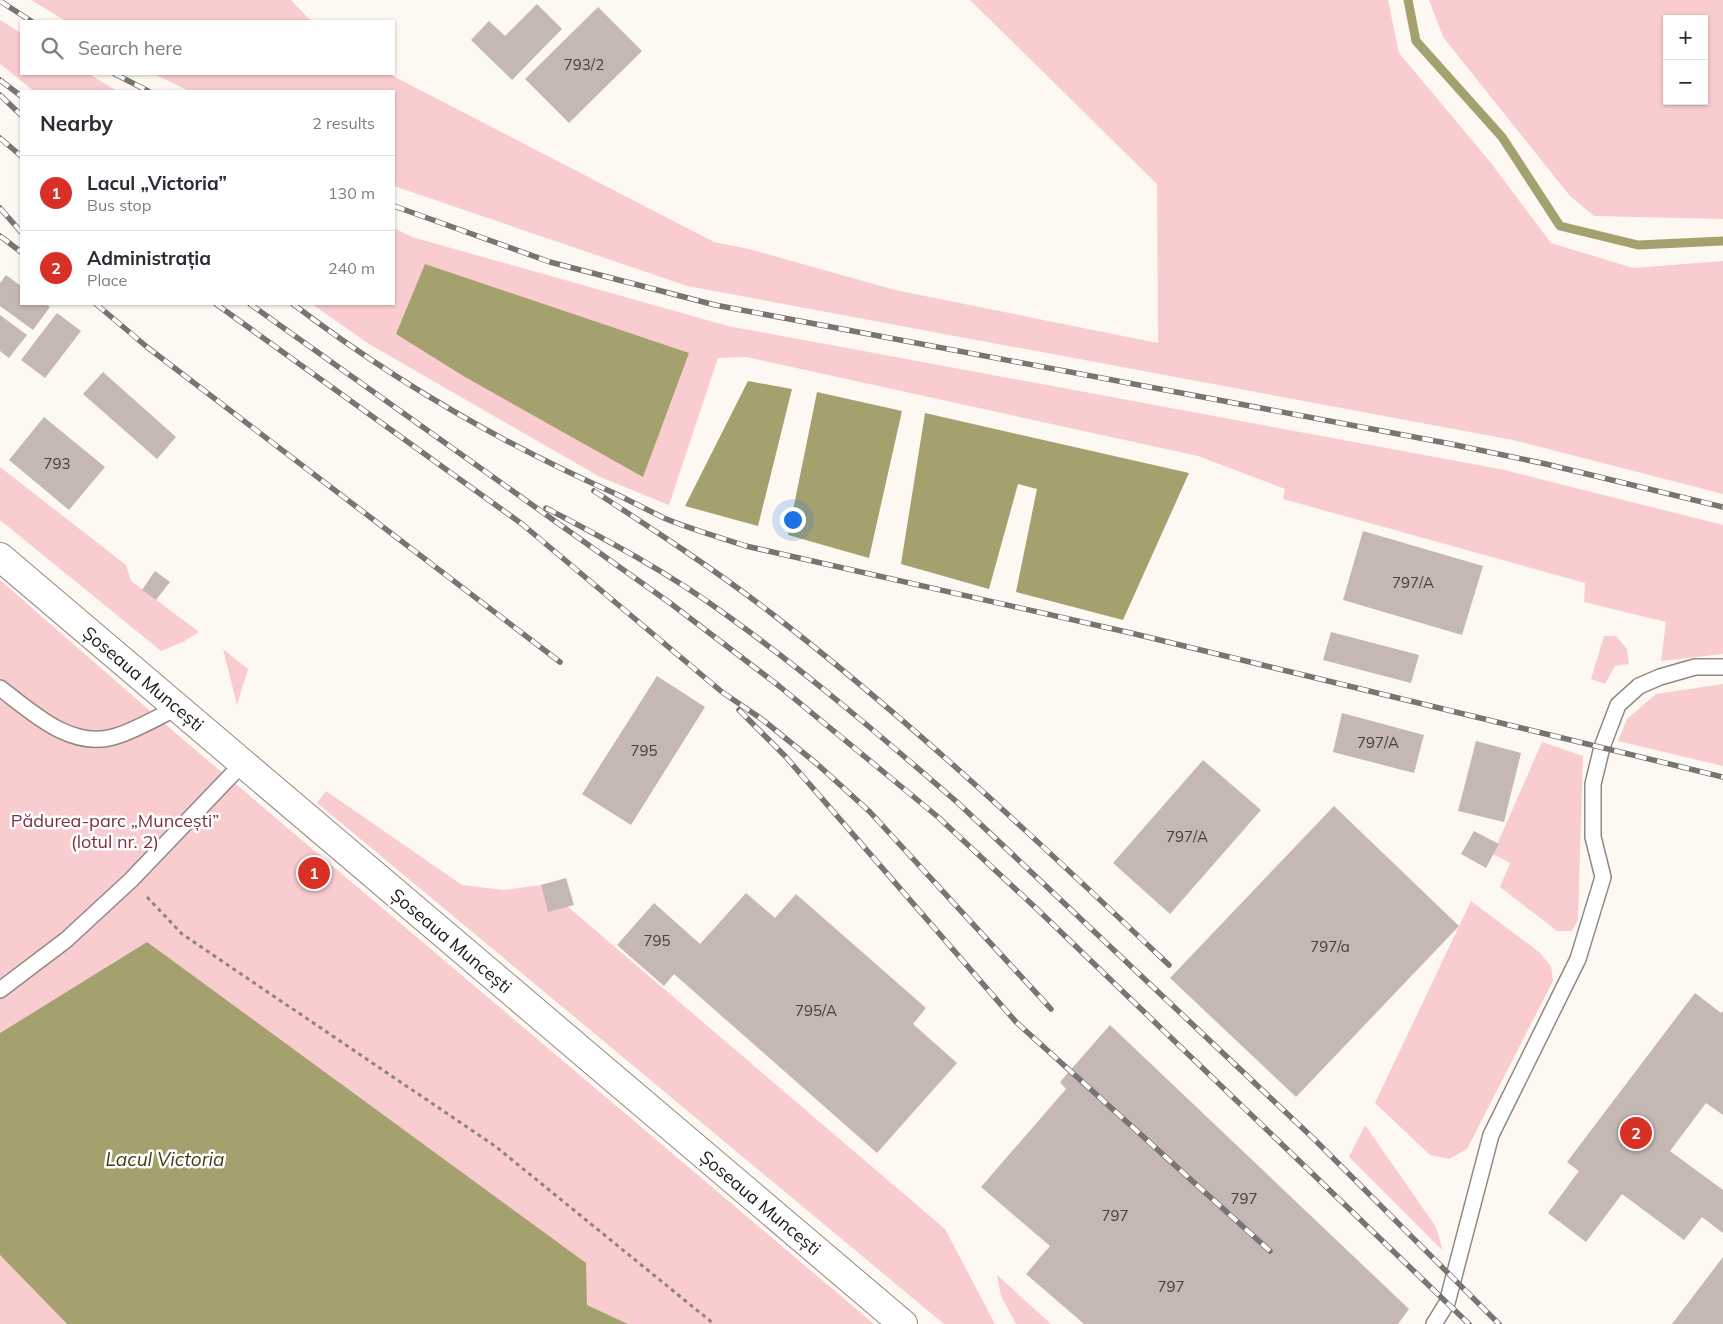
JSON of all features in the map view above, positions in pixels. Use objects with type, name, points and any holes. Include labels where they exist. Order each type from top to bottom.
[{"type":"main road","name":"Șoseaua Muncești","points":[[0,557],[903,1324]]},
{"type":"lane","points":[[1434,1324],[1447,1304],[1490,1135],[1578,959],[1603,877],[1594,837],[1593,784],[1602,747],[1618,704],[1639,686],[1660,677],[1695,667],[1723,667]]},
{"type":"lane","points":[[0,688],[51,726],[82,738],[113,737],[177,708]]},
{"type":"lane","points":[[0,990],[66,940],[131,880],[242,764]]},
{"type":"path","points":[[131,880],[182,934],[495,1146],[714,1324]]},
{"type":"green space","points":[[31,0],[291,0],[310,20],[64,20]]},
{"type":"green space","points":[[970,0],[1388,0],[1399,53],[1491,163],[1551,243],[1633,268],[1723,261],[1723,494],[1513,440],[687,286],[395,186],[395,90],[187,90],[156,75],[391,75],[714,242],[749,249],[895,290],[1158,343],[1157,184]]},
{"type":"green space","points":[[1429,0],[1723,0],[1723,219],[1594,216],[1570,196],[1443,37]]},
{"type":"green space","points":[[0,20],[20,32],[20,75],[91,75],[115,90],[33,90],[0,64]]},
{"type":"green space","points":[[395,228],[412,237],[728,326],[1500,469],[1723,525],[1723,654],[1661,661],[1666,622],[1584,602],[1585,583],[1283,499],[1285,489],[1198,456],[746,357],[718,358],[669,505],[600,477],[369,344],[313,305],[395,305]]},
{"type":"green space","points":[[0,467],[126,565],[131,581],[199,632],[183,642],[161,651],[0,520]]},
{"type":"green space","name":"Pădurea-parc „Muncești” (lotul nr. 2)","points":[[0,580],[172,730],[874,1324],[628,1324],[587,1305],[147,942],[0,1033]]},
{"type":"green space","points":[[1604,636],[1616,636],[1627,649],[1629,664],[1615,666],[1605,684],[1591,679]]},
{"type":"green space","points":[[223,649],[248,669],[237,705]]},
{"type":"green space","points":[[1723,684],[1723,766],[1618,741],[1627,719],[1656,694]]},
{"type":"green space","points":[[1542,742],[1583,756],[1578,920],[1572,931],[1557,931],[1500,887],[1510,863],[1493,854]]},
{"type":"green space","points":[[326,791],[462,885],[504,890],[541,885],[548,911],[567,906],[945,1229],[995,1324],[944,1324],[317,803]]},
{"type":"green space","points":[[1471,901],[1539,952],[1551,966],[1553,981],[1467,1149],[1449,1159],[1430,1155],[1375,1103]]},
{"type":"green space","points":[[1365,1125],[1436,1227],[1443,1251],[1349,1157]]},
{"type":"green space","points":[[0,1255],[67,1324],[0,1324]]},
{"type":"green space","points":[[997,1275],[1051,1324],[1016,1324],[1001,1296]]},
{"type":"water","points":[[425,264],[689,353],[643,477],[465,377],[396,334]]},
{"type":"water","points":[[748,381],[792,389],[758,526],[685,506]]},
{"type":"water","points":[[817,392],[902,411],[869,558],[788,535]]},
{"type":"water","points":[[925,413],[1189,473],[1123,620],[1016,592],[1037,489],[1018,484],[989,589],[901,564]]},
{"type":"water","name":"Lacul Victoria","points":[[147,942],[586,1263],[587,1305],[628,1324],[67,1324],[0,1255],[0,1033]]},
{"type":"building","points":[[537,4],[562,29],[512,80],[471,40],[489,21],[505,36]]},
{"type":"building","points":[[598,7],[642,51],[569,123],[525,79]]},
{"type":"building","points":[[6,275],[20,285],[20,305],[47,305],[50,307],[33,330],[0,306],[0,283]]},
{"type":"building","points":[[57,313],[81,331],[45,378],[21,360]]},
{"type":"building","points":[[0,315],[27,335],[9,358],[0,351]]},
{"type":"building","points":[[103,372],[176,437],[157,459],[83,394]]},
{"type":"building","points":[[44,417],[105,467],[69,510],[9,460]]},
{"type":"building","points":[[1363,531],[1483,566],[1462,635],[1343,600]]},
{"type":"building","points":[[155,571],[170,582],[156,600],[142,590]]},
{"type":"building","points":[[1331,632],[1419,655],[1411,683],[1323,660]]},
{"type":"building","points":[[657,676],[705,707],[631,825],[582,794]]},
{"type":"building","points":[[1342,713],[1424,735],[1414,773],[1333,752]]},
{"type":"building","points":[[1476,741],[1521,753],[1504,822],[1458,811]]},
{"type":"building","points":[[1203,760],[1261,810],[1170,914],[1113,863]]},
{"type":"building","points":[[1334,806],[1459,926],[1296,1097],[1170,978]]},
{"type":"building","points":[[1474,831],[1499,844],[1486,868],[1461,854]]},
{"type":"building","points":[[566,878],[574,905],[548,912],[541,885]]},
{"type":"building","points":[[746,893],[775,918],[796,894],[926,1008],[913,1024],[957,1063],[877,1153],[674,974],[664,986],[617,945],[654,903],[700,944]]},
{"type":"building","points":[[1695,993],[1721,1013],[1723,1011],[1723,1115],[1706,1103],[1670,1151],[1723,1190],[1723,1233],[1702,1217],[1684,1240],[1622,1194],[1586,1242],[1548,1213],[1579,1171],[1567,1162]]},
{"type":"building","points":[[1110,1025],[1409,1309],[1398,1324],[1084,1324],[1026,1274],[1050,1246],[981,1187],[1066,1089],[1060,1082]]},
{"type":"building","points":[[1723,1257],[1723,1324],[1672,1324]]},
{"type":"waterway","points":[[1408,0],[1416,41],[1502,137],[1560,226],[1638,245],[1723,241]]},
{"type":"railway","points":[[0,1],[29,20]]},
{"type":"railway","points":[[117,75],[146,90]]},
{"type":"railway","points":[[0,80],[20,95]]},
{"type":"railway","points":[[0,95],[20,114]]},
{"type":"railway","points":[[0,138],[20,155]]},
{"type":"railway","points":[[395,206],[550,262],[715,305],[1446,443],[1546,464],[1723,507]]},
{"type":"railway","points":[[0,208],[20,231]]},
{"type":"railway","points":[[0,236],[20,251]]},
{"type":"railway","points":[[97,305],[147,347],[560,662]]},
{"type":"railway","points":[[217,305],[522,524],[722,692],[763,720],[817,764],[870,812],[1051,1009]]},
{"type":"railway","points":[[251,305],[670,603],[779,686],[938,817],[1038,910],[1469,1324]]},
{"type":"railway","points":[[294,305],[409,385],[490,432],[531,454],[664,518],[694,529],[746,546],[1131,633],[1723,777]]},
{"type":"railway","points":[[594,491],[728,581],[874,696],[974,784],[1169,965]]},
{"type":"railway","points":[[546,508],[592,532],[704,599],[785,659],[901,754],[958,803],[1314,1139],[1499,1324]]},
{"type":"railway","points":[[739,710],[785,756],[1016,1022],[1270,1251]]},
{"type":"place","name":"Lacul „Victoria”","points":[[314,873]]},
{"type":"place","name":"Administrația","points":[[1636,1133]]}]
